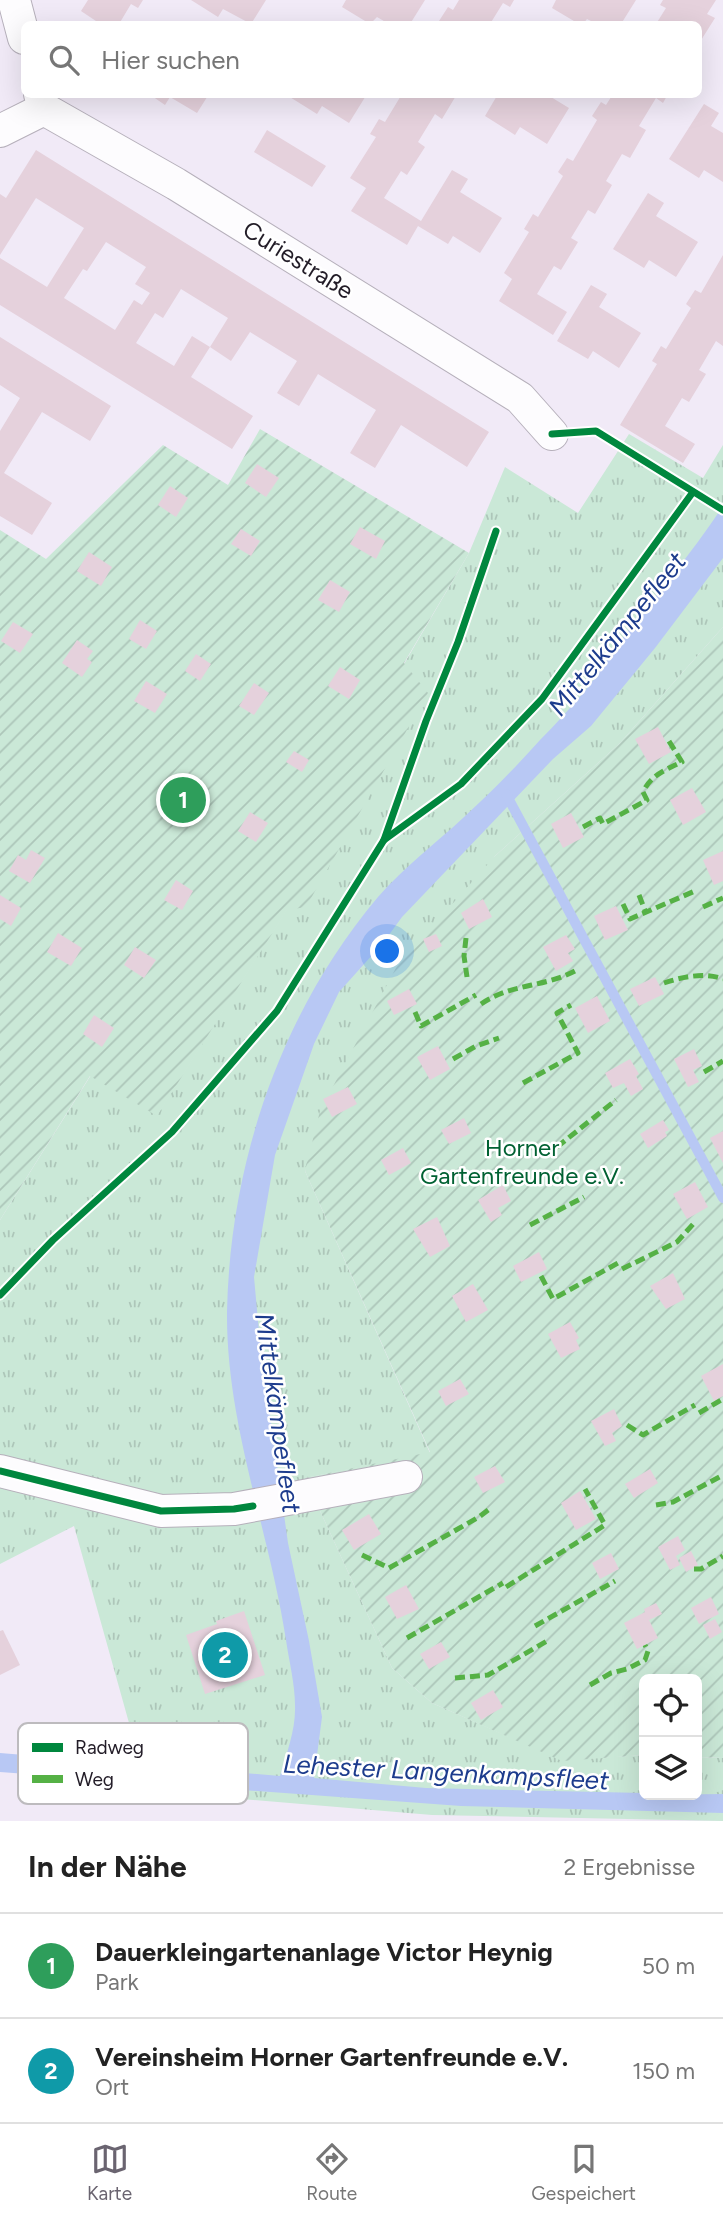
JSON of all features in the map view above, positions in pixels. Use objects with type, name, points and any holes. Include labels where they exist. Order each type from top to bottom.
[{"type":"street","points":[[14,0],[21,27]]},
{"type":"street","points":[[0,131],[42,102]]},
{"type":"street","name":"Curiestraße","points":[[42,102],[520,398],[552,435]]},
{"type":"street","points":[[0,1471],[161,1511],[234,1509],[406,1476]]},
{"type":"green space","points":[[260,429],[469,553],[404,663],[428,693],[306,907],[287,910],[157,1116],[90,1076],[0,1220],[0,530],[46,559],[163,445],[228,485]]},
{"type":"green space","points":[[629,434],[703,478],[723,445],[723,627],[619,744],[495,856],[305,1171],[430,1453],[305,1478],[392,1668],[432,1703],[562,1760],[639,1755],[639,1800],[702,1800],[702,1757],[723,1758],[723,1821],[432,1815],[248,1799],[248,1723],[129,1723],[74,1526],[0,1564],[0,1220],[91,1075],[157,1115],[287,909],[404,664],[469,553],[505,467],[578,513]]},
{"type":"green space","name":"Horner Gartenfreunde e.V.","points":[[723,627],[723,1758],[702,1757],[702,1674],[639,1674],[639,1755],[562,1761],[432,1703],[392,1668],[305,1478],[430,1452],[305,1171],[320,1111],[397,966],[495,856],[619,744]]},
{"type":"water","points":[[723,506],[723,558],[655,648],[591,726],[553,759],[402,917],[383,943],[339,992],[314,1044],[275,1155],[254,1277],[260,1343],[288,1543],[322,1717],[314,1778],[426,1788],[639,1793],[639,1800],[702,1800],[702,1794],[723,1794],[723,1813],[461,1806],[248,1790],[248,1773],[280,1776],[291,1741],[295,1705],[279,1599],[233,1395],[227,1312],[230,1256],[238,1200],[267,1091],[288,1039],[314,989],[344,942],[378,897],[522,760],[589,686],[622,639],[687,557]]},
{"type":"water","points":[[0,1753],[18,1754],[18,1773],[0,1772]]},
{"type":"building","points":[[88,0],[143,0],[138,8],[131,4],[121,21],[96,21],[81,11]]},
{"type":"building","points":[[191,0],[266,0],[253,21],[245,21],[223,9],[218,17]]},
{"type":"building","points":[[346,0],[425,0],[412,21],[384,21],[377,17],[373,21],[365,21],[342,7]]},
{"type":"building","points":[[459,0],[514,0],[510,7],[503,3],[492,21],[439,21],[448,7],[453,10]]},
{"type":"building","points":[[556,0],[636,0],[623,21],[574,21],[552,8]]},
{"type":"building","points":[[663,0],[716,0],[707,14],[715,18],[702,39],[702,21],[658,21],[666,8],[660,5]]},
{"type":"building","points":[[155,98],[169,98],[165,105]]},
{"type":"building","points":[[172,98],[206,98],[197,113]]},
{"type":"building","points":[[291,98],[365,98],[349,123],[322,106],[317,114]]},
{"type":"building","points":[[400,98],[455,98],[442,119],[435,114],[418,142],[425,147],[407,175],[401,171],[384,198],[421,221],[452,170],[468,179],[460,192],[502,218],[480,253],[453,236],[448,244],[418,226],[407,245],[351,211],[366,188],[350,178],[376,137],[370,134],[379,119],[385,122]]},
{"type":"building","points":[[496,98],[553,98],[569,108],[547,144],[520,127],[515,135],[485,116]]},
{"type":"building","points":[[610,98],[656,98],[639,126],[646,130],[630,158],[622,154],[606,181],[612,185],[595,214],[588,210],[571,238],[578,242],[561,270],[554,266],[537,294],[567,312],[553,335],[499,301],[512,279],[504,273],[529,232],[524,229],[533,214],[538,217],[563,176],[558,172],[567,158],[573,161],[597,120],[592,116],[601,102],[606,105]]},
{"type":"building","points":[[704,104],[719,113],[711,126],[723,133],[723,182],[704,170],[699,178],[669,159]]},
{"type":"building","points":[[267,130],[326,166],[312,187],[254,152]]},
{"type":"building","points":[[36,150],[489,432],[467,467],[401,425],[375,468],[350,453],[376,410],[318,374],[299,406],[277,393],[297,361],[250,332],[231,361],[210,347],[191,377],[253,416],[232,449],[0,305],[0,258],[47,287],[84,228],[36,198],[0,255],[0,194],[6,198]],"holes":[[[106,242],[146,267],[135,284],[150,293],[142,305],[134,300],[115,330],[64,298],[83,269],[87,271]],[[181,289],[228,318],[210,347],[192,336],[174,366],[136,343],[155,313],[163,318]]]},
{"type":"building","points":[[648,193],[664,203],[656,216],[698,242],[676,277],[649,260],[644,268],[613,249]]},
{"type":"building","points":[[723,255],[723,346],[716,341],[699,370],[706,374],[689,402],[682,398],[665,426],[695,444],[683,463],[620,425],[657,364],[652,361],[661,346],[666,349],[691,308],[686,304],[695,290],[701,293]]},
{"type":"building","points":[[591,285],[607,294],[599,307],[641,333],[619,368],[593,351],[588,359],[557,341]]},
{"type":"building","points":[[0,337],[111,406],[90,441],[42,412],[4,473],[52,503],[32,535],[0,516],[0,431],[20,398],[0,385]]},
{"type":"building","points":[[257,464],[279,478],[266,497],[245,483]]},
{"type":"building","points":[[170,486],[188,498],[176,517],[158,505]]},
{"type":"building","points":[[360,527],[385,541],[376,559],[350,544]]},
{"type":"building","points":[[241,529],[260,541],[251,556],[231,544]]},
{"type":"building","points":[[89,552],[112,567],[101,586],[77,571]]},
{"type":"building","points":[[330,580],[350,592],[339,612],[318,600]]},
{"type":"building","points":[[140,620],[157,631],[146,649],[129,639]]},
{"type":"building","points":[[13,622],[33,634],[20,653],[1,641]]},
{"type":"building","points":[[77,640],[93,651],[87,659],[92,662],[82,677],[62,663]]},
{"type":"building","points":[[196,654],[211,664],[200,681],[185,671]]},
{"type":"building","points":[[340,667],[360,680],[349,699],[328,686]]},
{"type":"building","points":[[146,681],[167,694],[155,713],[134,701]]},
{"type":"building","points":[[254,683],[269,693],[254,715],[239,706]]},
{"type":"building","points":[[658,727],[671,752],[649,764],[635,739]]},
{"type":"building","points":[[294,751],[309,760],[302,772],[286,762]]},
{"type":"building","points":[[692,788],[706,812],[683,825],[670,800]]},
{"type":"building","points":[[250,812],[268,823],[256,842],[238,831]]},
{"type":"building","points":[[571,813],[584,837],[563,848],[551,824]]},
{"type":"building","points":[[31,850],[45,858],[30,883],[9,871],[18,855],[26,860]]},
{"type":"building","points":[[723,851],[723,881],[714,885],[703,860]]},
{"type":"building","points":[[176,880],[193,891],[182,910],[164,900]]},
{"type":"building","points":[[0,895],[21,908],[11,926],[0,919]]},
{"type":"building","points":[[483,899],[492,917],[469,929],[461,913]]},
{"type":"building","points":[[616,906],[628,930],[605,940],[594,916]]},
{"type":"building","points":[[58,933],[82,948],[71,966],[47,952]]},
{"type":"building","points":[[436,934],[442,946],[429,952],[423,939]]},
{"type":"building","points":[[566,935],[575,949],[568,953],[573,961],[556,971],[543,947]]},
{"type":"building","points":[[135,947],[156,960],[144,978],[124,965]]},
{"type":"building","points":[[655,977],[664,994],[639,1006],[630,989]]},
{"type":"building","points":[[409,989],[417,1004],[394,1015],[387,1001]]},
{"type":"building","points":[[597,996],[610,1021],[588,1033],[575,1008]]},
{"type":"building","points":[[94,1015],[114,1028],[102,1047],[83,1034]]},
{"type":"building","points":[[438,1046],[450,1069],[430,1080],[417,1057]]},
{"type":"building","points":[[694,1049],[702,1066],[693,1070],[699,1082],[688,1087],[674,1059]]},
{"type":"building","points":[[630,1059],[639,1074],[636,1076],[643,1089],[631,1096],[624,1083],[613,1088],[605,1073]]},
{"type":"building","points":[[348,1087],[357,1104],[332,1117],[323,1099]]},
{"type":"building","points":[[464,1118],[471,1133],[449,1144],[441,1130]]},
{"type":"building","points":[[663,1120],[669,1130],[665,1132],[667,1136],[648,1148],[640,1134]]},
{"type":"building","points":[[723,1131],[723,1163],[710,1138]]},
{"type":"building","points":[[403,1148],[411,1163],[389,1175],[381,1160]]},
{"type":"building","points":[[695,1182],[708,1207],[687,1219],[673,1194]]},
{"type":"building","points":[[503,1185],[511,1201],[498,1208],[502,1215],[491,1222],[478,1200]]},
{"type":"building","points":[[437,1217],[450,1246],[430,1257],[413,1229]]},
{"type":"building","points":[[539,1252],[547,1269],[521,1282],[513,1266]]},
{"type":"building","points":[[673,1273],[685,1299],[666,1309],[650,1286]]},
{"type":"building","points":[[473,1284],[488,1310],[466,1322],[452,1296]]},
{"type":"building","points":[[570,1322],[579,1338],[576,1340],[580,1349],[561,1358],[548,1334]]},
{"type":"building","points":[[723,1364],[723,1396],[714,1401],[701,1376]]},
{"type":"building","points":[[460,1379],[469,1394],[446,1406],[438,1391]]},
{"type":"building","points":[[614,1409],[622,1426],[612,1433],[616,1441],[605,1446],[591,1421]]},
{"type":"building","points":[[495,1466],[505,1482],[483,1493],[474,1477]]},
{"type":"building","points":[[650,1469],[658,1483],[634,1498],[625,1484]]},
{"type":"building","points":[[580,1491],[596,1519],[576,1530],[561,1503]]},
{"type":"building","points":[[369,1514],[381,1534],[354,1550],[342,1530]]},
{"type":"building","points":[[678,1536],[685,1550],[676,1556],[680,1565],[670,1570],[658,1547]]},
{"type":"building","points":[[691,1551],[698,1565],[686,1572],[679,1558]]},
{"type":"building","points":[[611,1553],[619,1569],[600,1579],[592,1563]]},
{"type":"building","points":[[406,1585],[419,1609],[397,1619],[385,1597]]},
{"type":"building","points":[[711,1597],[719,1614],[699,1624],[691,1608]]},
{"type":"building","points":[[656,1603],[662,1614],[649,1620],[658,1638],[637,1649],[624,1623]]},
{"type":"building","points":[[244,1611],[265,1675],[205,1694],[186,1635]]},
{"type":"building","points":[[715,1619],[722,1632],[710,1639],[703,1625]]},
{"type":"building","points":[[3,1630],[20,1665],[0,1675],[0,1631]]},
{"type":"building","points":[[441,1642],[450,1657],[429,1669],[420,1654]]},
{"type":"building","points":[[493,1690],[503,1707],[481,1720],[471,1703]]},
{"type":"waterway","points":[[506,794],[723,1198]]},
{"type":"marked path","points":[[583,827],[600,818],[603,824],[647,800],[643,792],[650,781],[682,762],[667,738]]},
{"type":"marked path","points":[[623,904],[630,919],[695,891]]},
{"type":"marked path","points":[[639,895],[646,913]]},
{"type":"marked path","points":[[703,907],[723,898]]},
{"type":"marked path","points":[[466,938],[464,956],[467,977]]},
{"type":"marked path","points":[[481,1004],[504,992],[575,971]]},
{"type":"marked path","points":[[664,983],[686,977],[723,979]]},
{"type":"marked path","points":[[415,1012],[421,1026],[476,995]]},
{"type":"marked path","points":[[523,1083],[578,1053],[557,1013],[571,1005]]},
{"type":"marked path","points":[[453,1059],[476,1046],[499,1038]]},
{"type":"marked path","points":[[704,1072],[723,1061]]},
{"type":"marked path","points":[[557,1147],[616,1100]]},
{"type":"marked path","points":[[530,1225],[584,1197]]},
{"type":"marked path","points":[[622,1269],[677,1242],[695,1222]]},
{"type":"marked path","points":[[541,1276],[553,1299],[618,1263]]},
{"type":"marked path","points":[[699,1413],[723,1399]]},
{"type":"marked path","points":[[627,1425],[643,1435],[695,1405]]},
{"type":"marked path","points":[[656,1505],[673,1502],[723,1475]]},
{"type":"marked path","points":[[506,1587],[605,1525],[585,1489]]},
{"type":"marked path","points":[[362,1555],[389,1568],[492,1507]]},
{"type":"marked path","points":[[694,1569],[701,1569],[723,1556]]},
{"type":"marked path","points":[[535,1626],[615,1581]]},
{"type":"marked path","points":[[407,1638],[503,1583]]},
{"type":"marked path","points":[[455,1678],[488,1675],[547,1641]]},
{"type":"marked path","points":[[590,1685],[611,1673],[645,1660],[648,1651],[645,1645]]},
{"type":"cycle path","points":[[552,434],[596,431],[723,510]]},
{"type":"cycle path","points":[[384,840],[461,784],[542,699],[693,492]]},
{"type":"cycle path","points":[[0,1295],[53,1240],[172,1132],[277,1011],[384,840],[496,531]]},
{"type":"cycle path","points":[[0,1471],[161,1511],[253,1506]]},
{"type":"place","name":"Dauerkleingartenanlage Victor Heynig","points":[[183,800]]},
{"type":"place","name":"Vereinsheim Horner Gartenfreunde e.V.","points":[[225,1655]]},
{"type":"water label","name":"Mittelkämpefleet","points":[[617,634]]},
{"type":"water label","name":"Mittelkämpefleet","points":[[278,1413]]},
{"type":"water label","name":"Lehester Langenkampsfleet","points":[[446,1772]]}]
